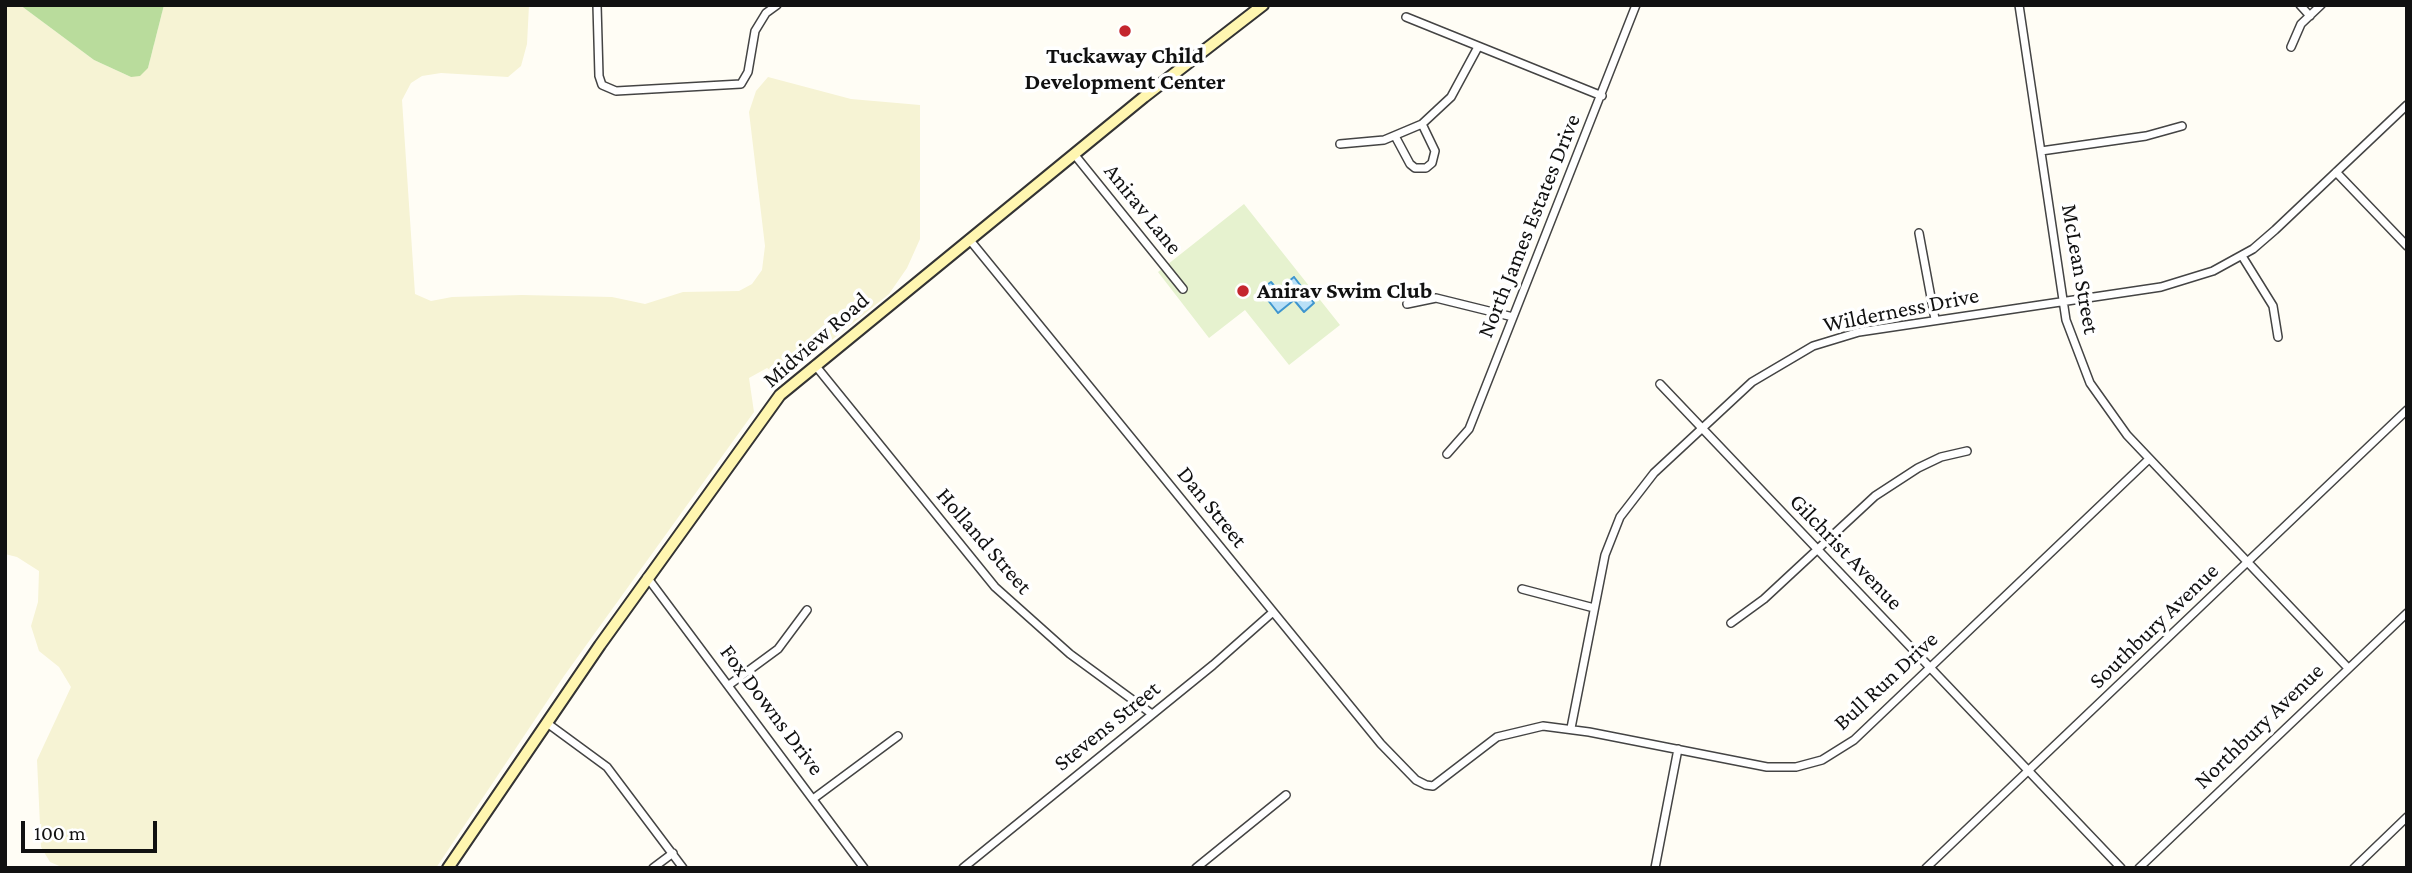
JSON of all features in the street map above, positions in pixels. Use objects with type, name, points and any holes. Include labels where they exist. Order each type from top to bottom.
[{"type":"street","points":[[597,5],[599,76],[605,88],[616,92],[741,84],[748,72],[755,31],[766,13],[777,5]]},
{"type":"street","name":"Midview Road","points":[[448,868],[647,577],[780,395],[1074,154],[1263,5]]},
{"type":"street","name":"North James Estates Drive","points":[[1447,454],[1469,429],[1636,5]]},
{"type":"street","name":"McLean Street","points":[[2019,5],[2063,301],[2069,332],[2090,383],[2113,419],[2149,459],[2348,668]]},
{"type":"street","points":[[2300,5],[2310,16]]},
{"type":"street","points":[[2291,47],[2297,29],[2320,5]]},
{"type":"street","points":[[1406,17],[1602,96]]},
{"type":"street","points":[[1340,145],[1395,136],[1422,124],[1451,97],[1478,47]]},
{"type":"street","name":"Wilderness Drive","points":[[1571,728],[1605,555],[1624,510],[1640,488],[1752,382],[1813,346],[1859,332],[2176,284],[2213,271],[2242,256],[2275,230],[2407,105]]},
{"type":"street","points":[[1395,136],[1410,164],[1415,168],[1426,168],[1435,157],[1435,151],[1422,124]]},
{"type":"street","points":[[2041,151],[2147,136],[2182,126]]},
{"type":"street","name":"Anirav Lane","points":[[1074,154],[1183,289]]},
{"type":"street","points":[[2336,172],[2407,246]]},
{"type":"street","points":[[1919,233],[1935,319]]},
{"type":"street","name":"Dan Street","points":[[969,239],[1273,612],[1408,772],[1426,785],[1434,784]]},
{"type":"street","points":[[2242,256],[2273,306],[2278,337]]},
{"type":"street","points":[[1407,304],[1436,298],[1513,317]]},
{"type":"street","name":"Holland Street","points":[[814,365],[995,587],[1070,654],[1152,714]]},
{"type":"street","name":"Gilchrist Avenue","points":[[1660,383],[2121,868]]},
{"type":"street","name":"Southbury Avenue","points":[[1926,868],[2407,411]]},
{"type":"street","points":[[1731,624],[1764,599],[1858,509],[1906,474],[1941,457],[1967,451]]},
{"type":"street","name":"Bull Run Drive","points":[[1434,784],[1484,745],[1504,734],[1543,726],[1571,728],[1767,767],[1796,767],[1822,760],[1854,740],[2149,459]]},
{"type":"street","name":"Fox Downs Drive","points":[[647,577],[863,868]]},
{"type":"street","points":[[1522,589],[1594,608]]},
{"type":"street","points":[[729,685],[778,649],[807,610]]},
{"type":"street","name":"Stevens Street","points":[[963,868],[1273,612]]},
{"type":"street","name":"Northbury Avenue","points":[[2139,868],[2407,613]]},
{"type":"street","points":[[547,723],[607,767],[684,868]]},
{"type":"street","points":[[813,799],[898,736]]},
{"type":"street","points":[[1655,868],[1678,749]]},
{"type":"street","points":[[1196,868],[1286,794]]},
{"type":"street","points":[[2354,868],[2407,817]]},
{"type":"street","points":[[653,868],[673,853]]},
{"type":"shaded area","points":[[5,5],[20,5],[94,60],[131,77],[148,68],[164,5],[529,5],[527,44],[521,66],[508,77],[441,73],[422,76],[411,83],[402,100],[415,294],[431,301],[452,297],[522,295],[612,297],[645,304],[683,292],[739,291],[752,284],[762,270],[765,246],[749,112],[756,91],[768,77],[851,99],[920,105],[920,239],[907,268],[889,294],[783,379],[767,368],[749,378],[754,412],[564,676],[436,868],[64,868],[50,862],[41,847],[37,760],[71,687],[59,667],[39,651],[31,626],[38,602],[39,571],[17,557],[5,554]]},
{"type":"green space","points":[[20,5],[164,5],[148,68],[140,76],[131,77],[94,60]]},
{"type":"green space","name":"Anirav Swim Club","points":[[1244,204],[1340,325],[1289,365],[1245,310],[1209,338],[1158,272]]},
{"type":"water","points":[[1294,277],[1314,303],[1304,312],[1294,300],[1278,313],[1260,290],[1271,282],[1278,290]]},
{"type":"place","name":"Tuckaway Child Development Center","points":[[1125,31]]},
{"type":"place","name":"Anirav Swim Club","points":[[1243,291]]}]
